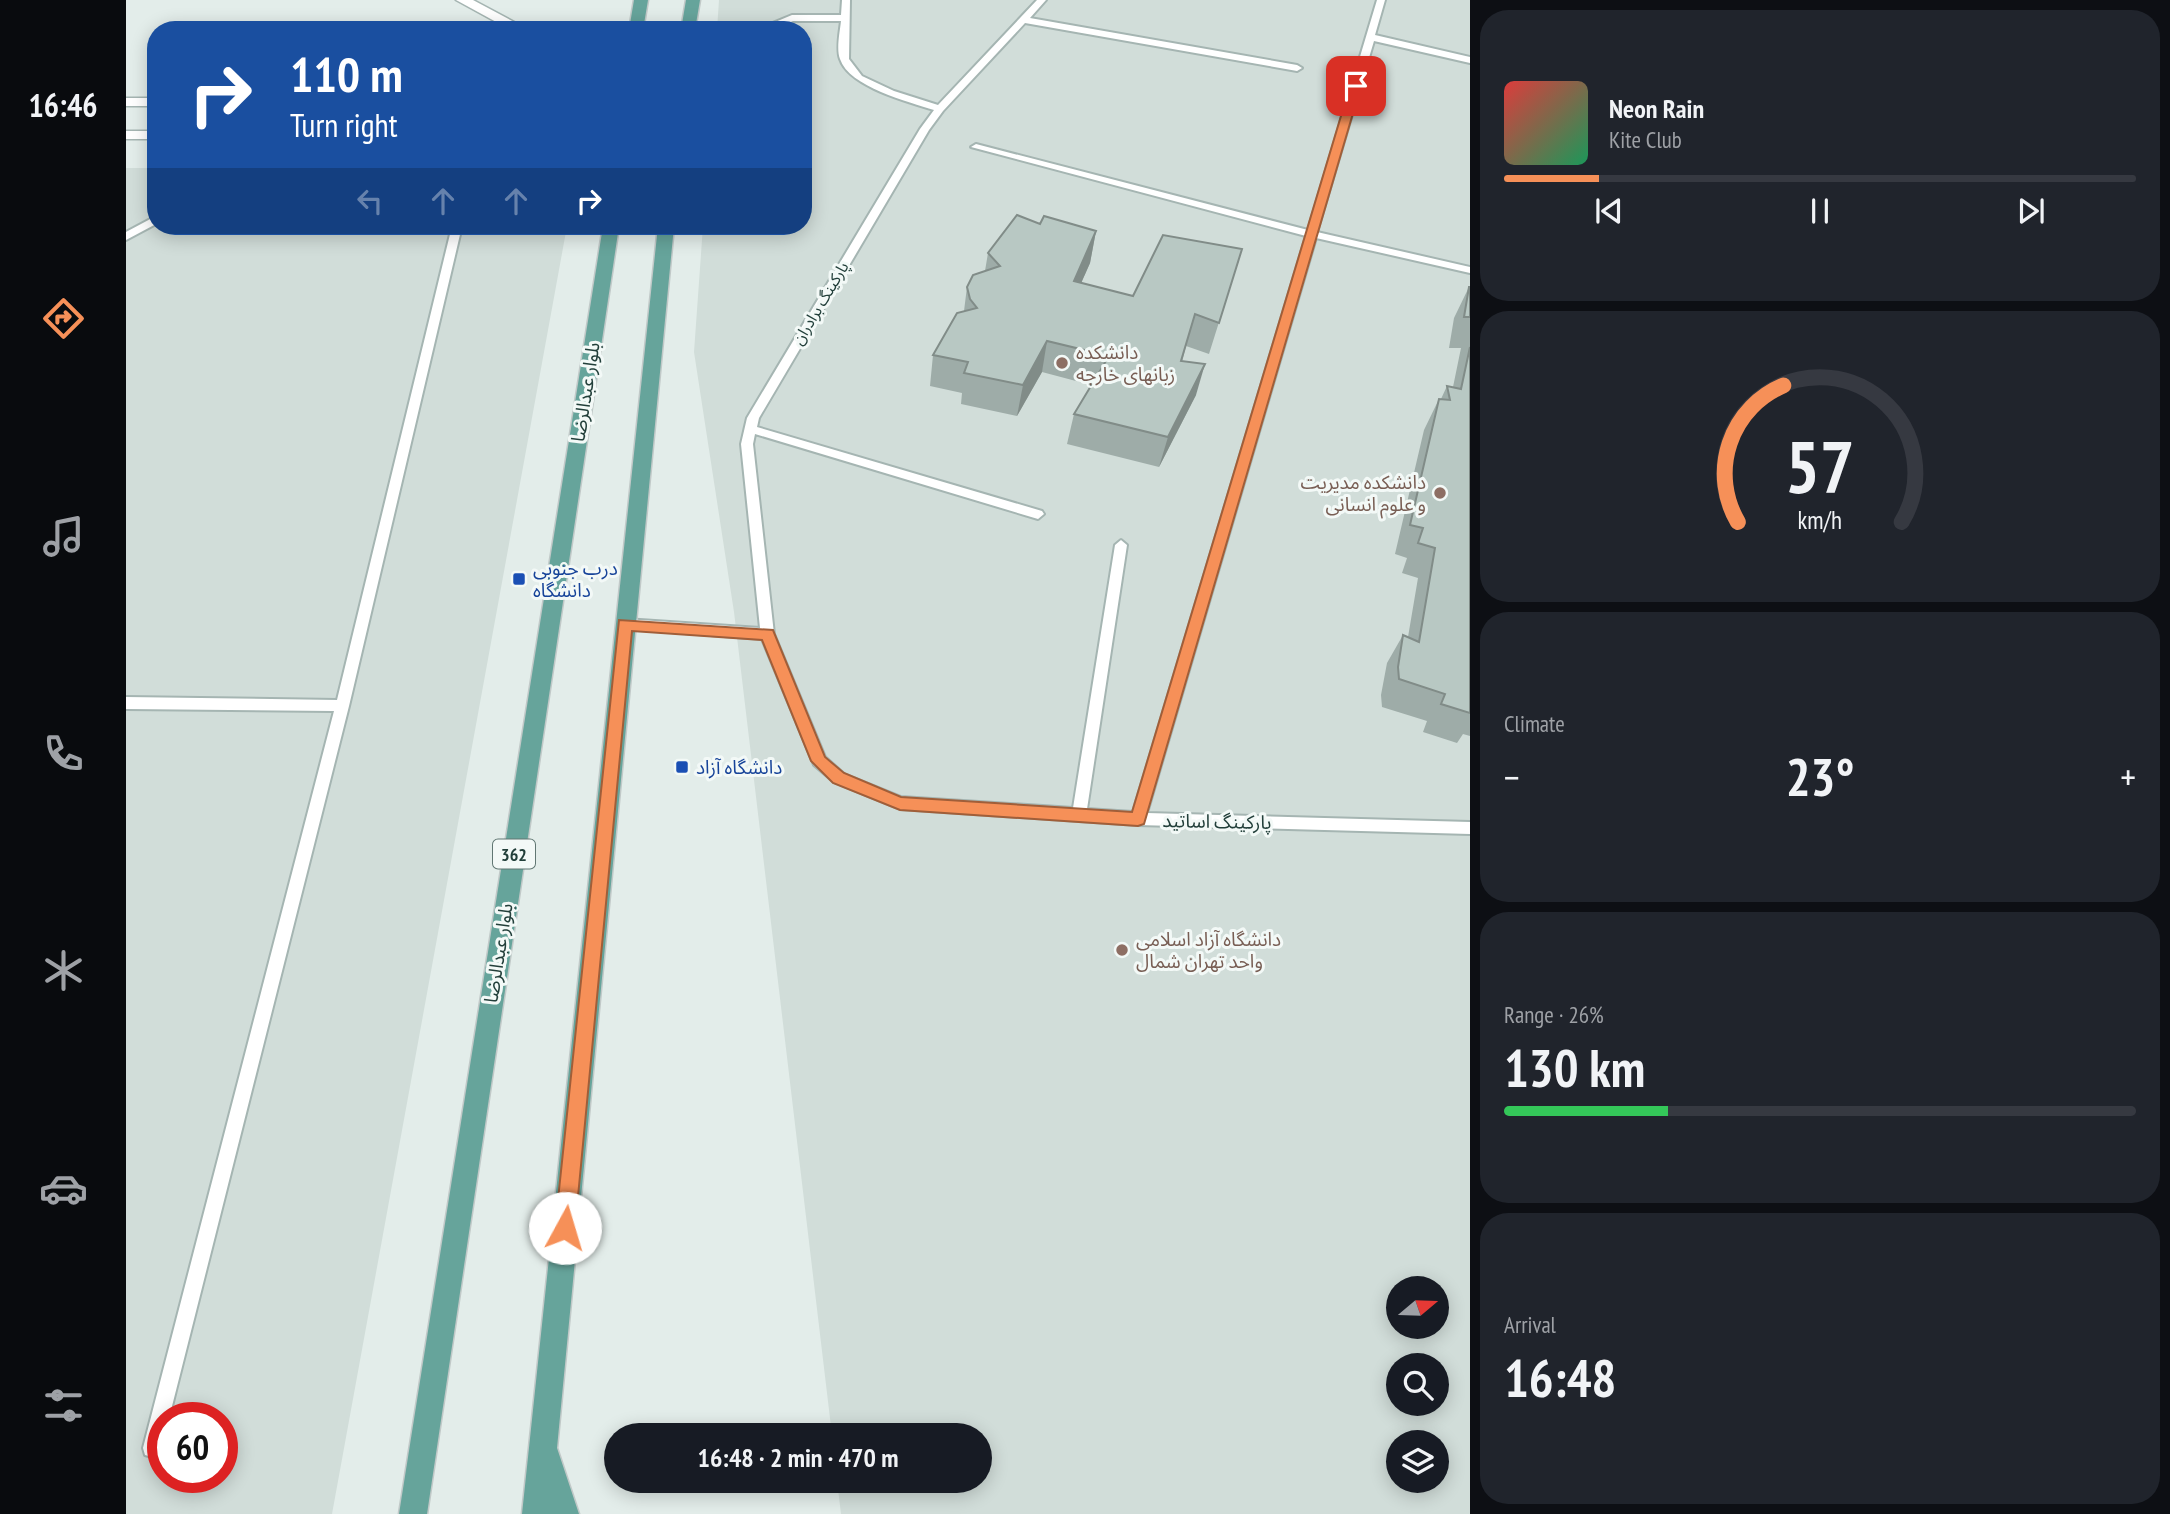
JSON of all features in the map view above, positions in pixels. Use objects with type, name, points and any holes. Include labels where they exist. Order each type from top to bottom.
[{"type":"main road","points":[[638,21],[641,0]]},
{"type":"main road","points":[[690,21],[693,0]]},
{"type":"main road","name":"بلوار عبدالرضا","points":[[413,1514],[610,235]]},
{"type":"main road","points":[[536,1514],[665,235]]},
{"type":"main road","points":[[543,1447],[565,1514]]},
{"type":"street","points":[[463,0],[504,21]]},
{"type":"street","points":[[126,102],[147,102]]},
{"type":"street","points":[[126,135],[147,135]]},
{"type":"lane","points":[[846,0],[843,18],[844,59],[859,78],[891,93],[940,109]]},
{"type":"lane","name":"پارکینگ برادران","points":[[767,634],[747,444],[765,395],[925,129],[940,109],[1042,0]]},
{"type":"lane","points":[[1138,819],[1381,0]]},
{"type":"lane","points":[[784,21],[792,18],[843,18]]},
{"type":"lane","points":[[1023,20],[1297,68]]},
{"type":"lane","points":[[1370,37],[1470,60]]},
{"type":"lane","points":[[975,147],[1312,234],[1470,270]]},
{"type":"lane","points":[[126,237],[147,224]]},
{"type":"lane","points":[[164,1402],[342,706],[455,235]]},
{"type":"lane","points":[[751,429],[1038,514]]},
{"type":"lane","points":[[1079,815],[1121,545]]},
{"type":"lane","points":[[625,624],[767,634]]},
{"type":"lane","name":"پارکینگ اساتید","points":[[767,634],[819,761],[839,778],[900,803],[1138,819],[1470,828]]},
{"type":"lane","points":[[126,703],[342,706]]},
{"type":"shaded area","name":"دانشگاه آزاد اسلامی واحد تهران شمال","points":[[719,0],[1470,0],[1470,1514],[841,1514],[838,1493],[992,1493],[992,1423],[831,1423],[734,612],[694,352],[702,235],[812,235],[812,21],[718,21]]},
{"type":"shaded area","points":[[126,168],[147,168],[147,235],[565,235],[332,1514],[126,1514]]},
{"type":"building","name":"دانشکده زبانهای خارجه","points":[[1017,215],[1040,224],[1044,216],[1096,231],[1074,281],[1133,296],[1163,235],[1242,249],[1219,323],[1195,314],[1181,361],[1205,364],[1168,437],[1074,414],[1109,356],[1047,341],[1023,385],[964,373],[968,362],[933,355],[957,313],[977,308],[970,299],[967,287],[973,275],[1000,266],[988,253]]},
{"type":"building","points":[[1469,287],[1470,317],[1464,317]]},
{"type":"building","name":"دانشکده مدیریت و علوم انسانی","points":[[1470,347],[1470,713],[1441,704],[1445,694],[1399,679],[1398,667],[1403,635],[1419,642],[1435,548],[1418,543],[1423,528],[1410,525],[1439,399],[1450,400],[1447,386],[1461,389]]},
{"type":"place","name":"دانشکده زبانهای خارجه","points":[[1062,363]]},
{"type":"place","name":"دانشکده مدیریت و علوم انسانی","points":[[1440,493]]},
{"type":"place","name":"درب جنوبی دانشگاه","points":[[519,579]]},
{"type":"place","name":"دانشگاه آزاد","points":[[682,767]]},
{"type":"place","name":"دانشگاه آزاد اسلامی واحد تهران شمال","points":[[1122,950]]},
{"type":"route","points":[[565,1228],[625,624],[767,634],[819,761],[839,778],[900,803],[1138,819],[1356,86]]}]
